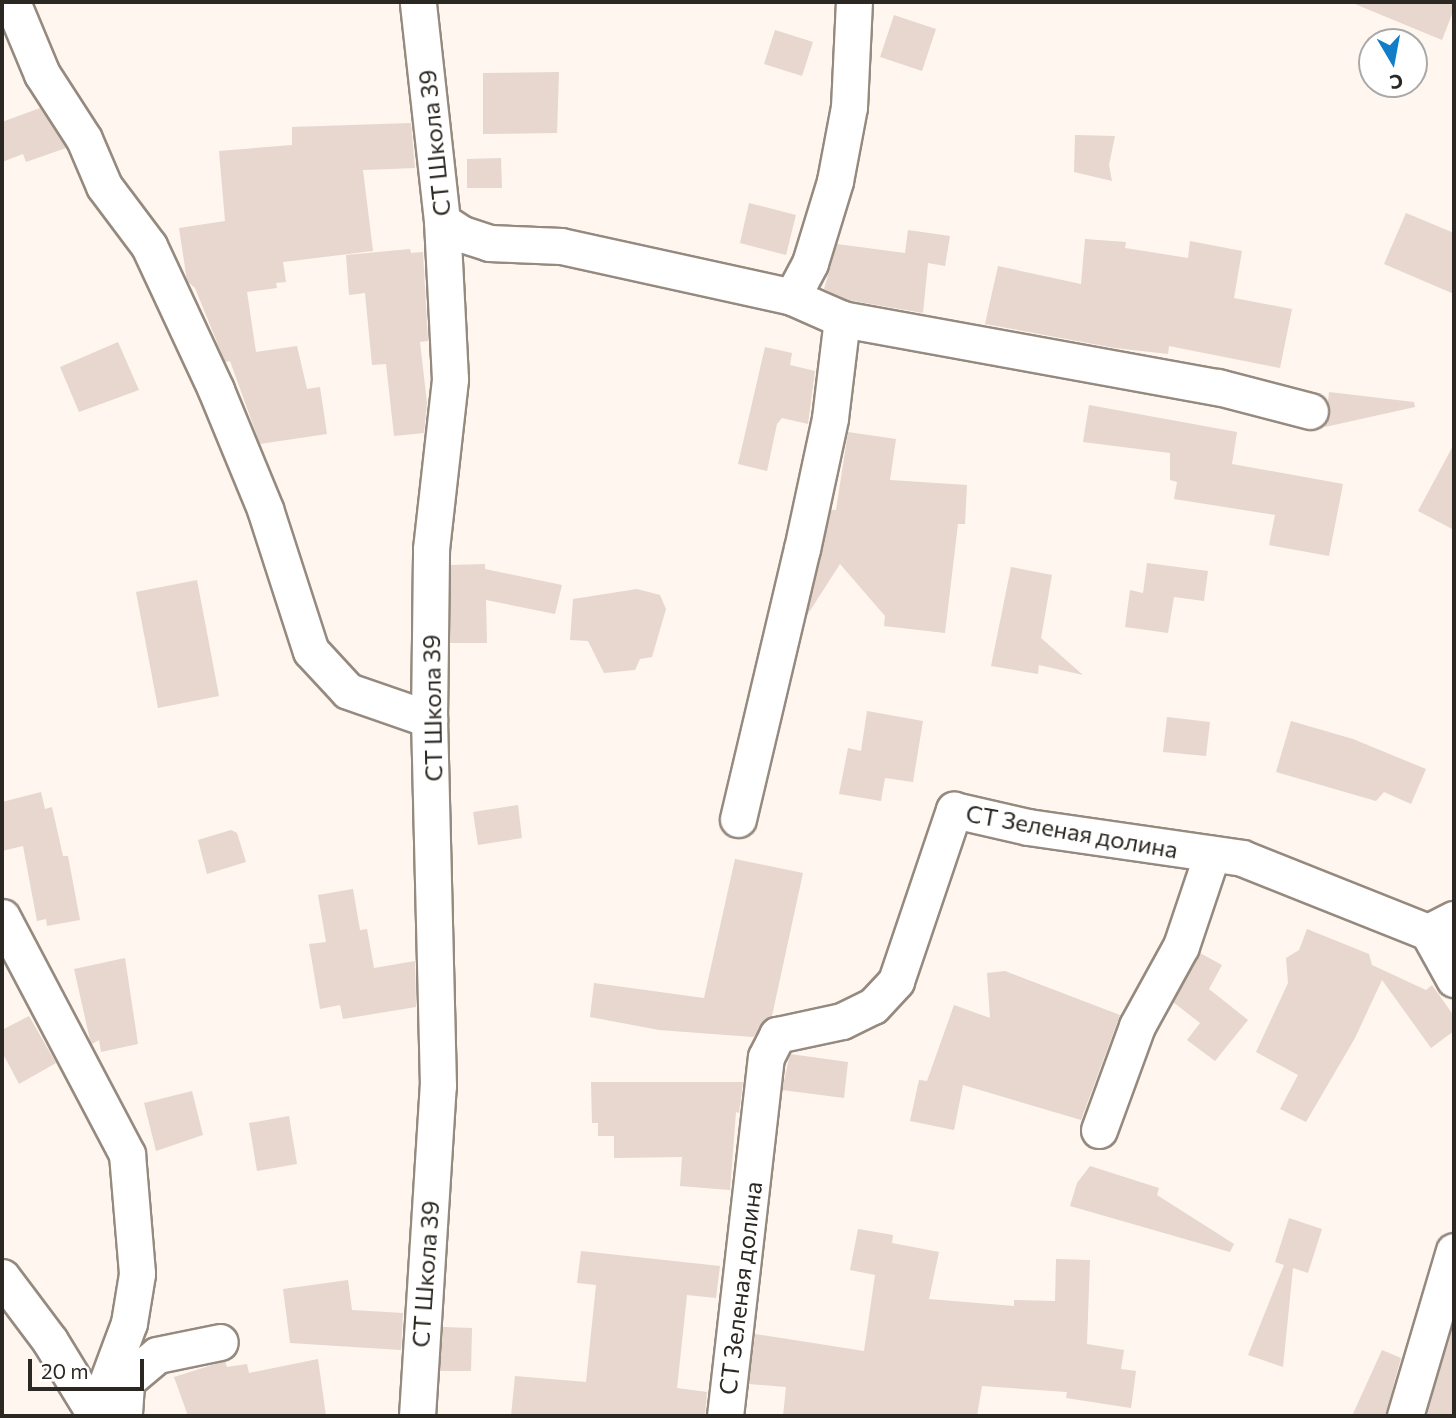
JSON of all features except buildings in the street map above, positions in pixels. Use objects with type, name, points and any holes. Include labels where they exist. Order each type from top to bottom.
[{"type":"street","points":[[12,2],[42,74],[83,139],[104,186],[149,246],[216,390],[265,509],[311,651],[326,672],[348,691],[429,719]]},
{"type":"street","name":"СТ Школа 39","points":[[417,1416],[438,1086],[429,719],[431,549],[450,379],[442,221],[418,2]]},
{"type":"street","points":[[792,297],[810,263],[835,181],[849,107],[854,2]]},
{"type":"street","points":[[442,221],[463,234],[489,243],[561,246],[792,297],[842,319],[1218,387],[1310,411]]},
{"type":"street","points":[[738,819],[813,497],[842,319]]},
{"type":"street","name":"СТ Зеленая долина","points":[[733,1413],[766,1058],[777,1035],[842,1020],[873,1006],[896,981],[954,810],[1028,827],[1242,858],[1441,925]]},
{"type":"street","points":[[1099,1130],[1137,1026],[1181,946],[1212,855]]},
{"type":"street","points":[[2,917],[127,1154],[137,1274],[129,1323],[106,1385],[102,1416]]},
{"type":"street","points":[[1441,925],[1454,979]]},
{"type":"street","points":[[1405,1416],[1454,1251]]},
{"type":"street","points":[[2,1277],[50,1340],[96,1416]]},
{"type":"street","points":[[124,1416],[126,1381],[157,1355],[220,1342]]}]
